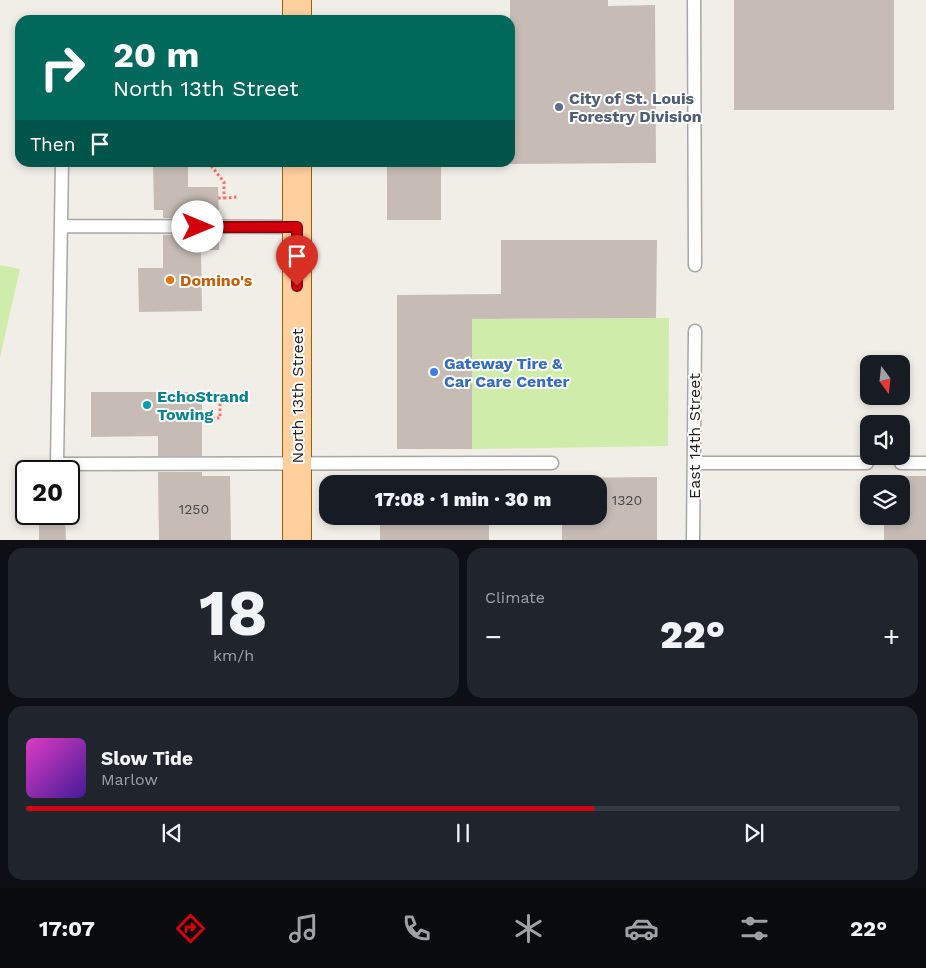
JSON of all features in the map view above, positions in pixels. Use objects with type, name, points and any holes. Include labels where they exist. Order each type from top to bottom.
[{"type":"main road","points":[[297,0],[297,15]]},
{"type":"main road","name":"North 13th Street","points":[[296,540],[297,167]]},
{"type":"lane","points":[[694,0],[695,265]]},
{"type":"lane","points":[[62,167],[57,464],[552,464]]},
{"type":"lane","points":[[61,226],[297,227]]},
{"type":"lane","name":"East 14th Street","points":[[693,540],[694,331]]},
{"type":"lane","points":[[694,463],[860,462]]},
{"type":"lane","points":[[910,463],[926,463]]},
{"type":"path","points":[[212,167],[224,182],[224,198]]},
{"type":"path","points":[[218,198],[238,197]]},
{"type":"path","points":[[202,418],[220,418],[220,395],[238,395]]},
{"type":"green space","points":[[0,265],[20,269],[0,357]]},
{"type":"green space","points":[[472,295],[501,319],[669,318],[668,446],[472,449]]},
{"type":"building","name":"City of St. Louis Forestry Division","points":[[510,0],[608,0],[608,6],[655,5],[656,163],[515,164],[515,15],[510,15]]},
{"type":"building","points":[[734,0],[894,0],[894,110],[734,110]]},
{"type":"building","points":[[153,167],[188,167],[188,187],[218,187],[219,219],[163,218],[163,210],[154,210]]},
{"type":"building","points":[[387,167],[441,167],[441,220],[387,220]]},
{"type":"building","name":"Domino's","points":[[163,235],[219,235],[219,250],[201,250],[202,311],[139,312],[138,268],[163,268]]},
{"type":"building","points":[[501,240],[657,240],[656,318],[472,319],[472,449],[397,449],[397,295],[501,294]]},
{"type":"building","name":"EchoStrand Towing","points":[[91,392],[202,392],[202,456],[158,456],[158,436],[91,437]]},
{"type":"building","points":[[158,472],[202,472],[202,476],[230,476],[231,540],[159,540]]},
{"type":"building","points":[[910,476],[926,476],[926,540],[884,540],[884,525],[910,525]]},
{"type":"building","points":[[657,477],[657,540],[562,540],[562,525],[607,525],[607,478]]},
{"type":"building","points":[[39,525],[65,525],[66,540],[39,540]]},
{"type":"building","points":[[380,525],[489,525],[489,540],[380,540]]},
{"type":"place","name":"City of St. Louis Forestry Division","points":[[559,107]]},
{"type":"place","name":"Domino's","points":[[170,280]]},
{"type":"place","name":"Gateway Tire & Car Care Center","points":[[434,372]]},
{"type":"place","name":"EchoStrand Towing","points":[[147,405]]},
{"type":"route","points":[[198,227],[297,227],[297,286]]}]
